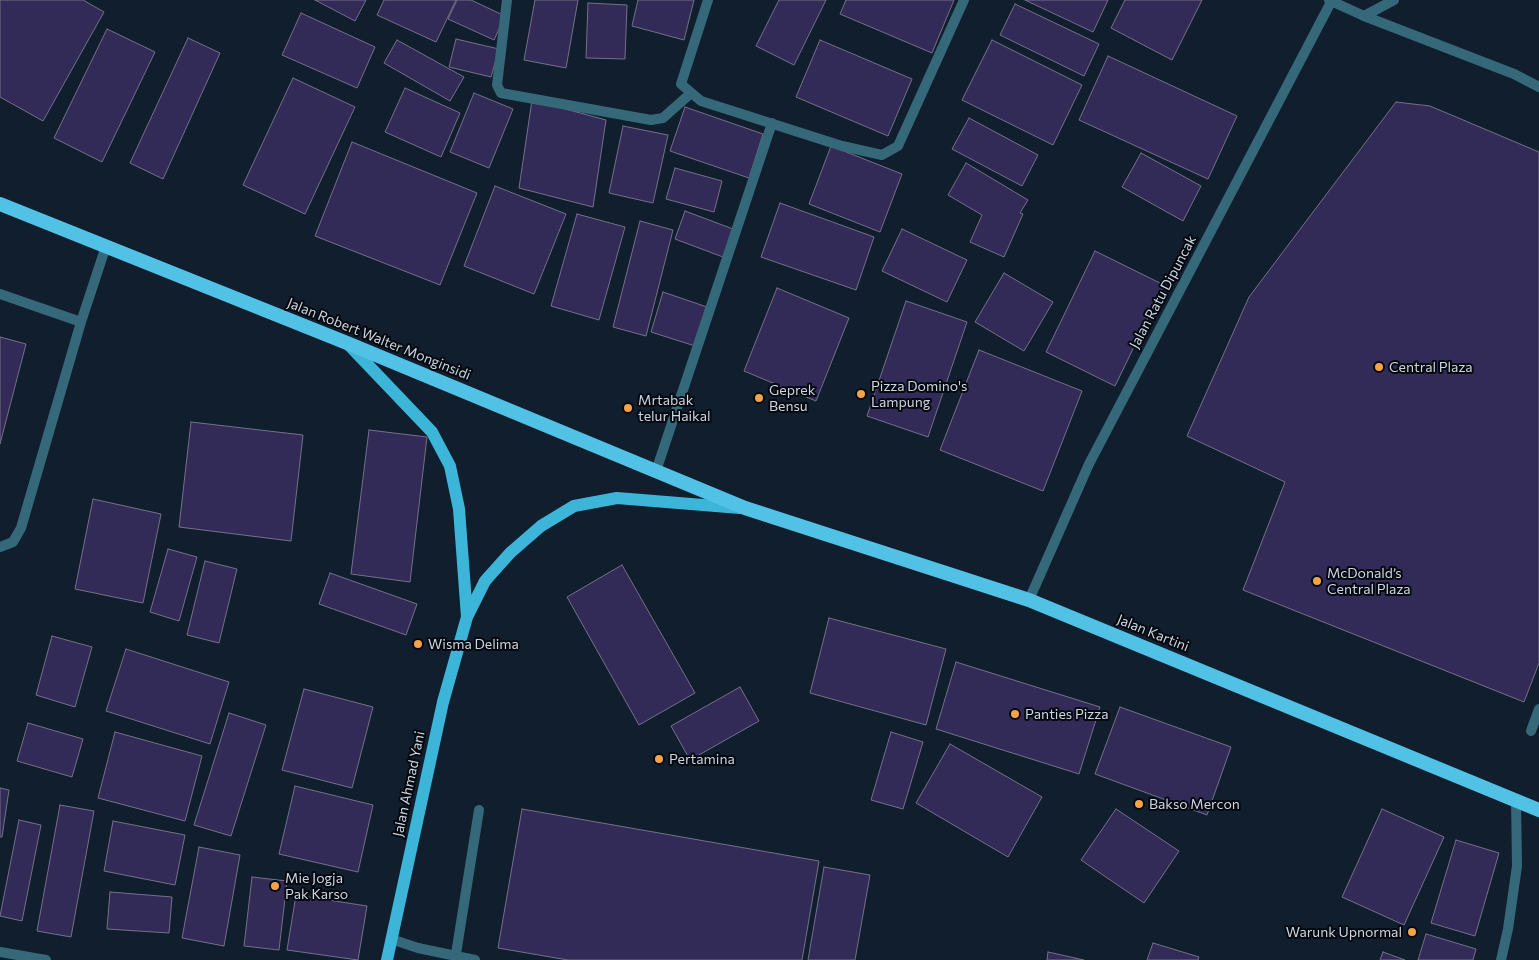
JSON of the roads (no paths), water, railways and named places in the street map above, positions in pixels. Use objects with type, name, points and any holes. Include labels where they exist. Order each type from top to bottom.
[{"type":"highway","name":"Jalan Robert Walter Monginsidi","points":[[0,204],[347,343],[746,508]]},
{"type":"highway","name":"Jalan Kartini","points":[[746,508],[1029,600],[1539,810]]},
{"type":"main road","name":"Jalan Ahmad Yani","points":[[347,343],[432,432],[450,466],[459,509],[468,617]]},
{"type":"main road","name":"Jalan Ahmad Yani","points":[[387,960],[443,702],[468,617],[485,581],[510,553],[541,526],[574,506],[617,498],[663,500],[707,506],[746,508]]},
{"type":"street","points":[[507,0],[497,85],[501,93],[651,120],[663,118],[691,93]]},
{"type":"street","points":[[708,0],[681,84],[691,93],[701,101],[842,146],[882,155],[898,146],[964,0]]},
{"type":"street","points":[[1364,16],[1394,0]]},
{"type":"street","points":[[1330,1],[1514,74],[1539,87]]},
{"type":"street","name":"Jalan Ratu Dipuncak","points":[[1029,600],[1089,464],[1330,1]]},
{"type":"street","points":[[656,471],[772,123]]},
{"type":"street","points":[[0,547],[13,542],[21,528],[81,322],[106,246]]},
{"type":"street","points":[[0,294],[81,322]]},
{"type":"street","points":[[1530,731],[1539,709]]},
{"type":"street","points":[[1501,960],[1508,929],[1516,866],[1516,800]]},
{"type":"street","points":[[456,958],[479,810]]},
{"type":"street","points":[[391,939],[456,958],[474,960]]},
{"type":"street","points":[[0,952],[46,960]]},
{"type":"place","name":"Central Plaza","points":[[1379,367]]},
{"type":"place","name":"Pizza Domino's Lampung","points":[[861,394]]},
{"type":"place","name":"Geprek Bensu","points":[[759,398]]},
{"type":"place","name":"Mrtabak telur Haikal","points":[[628,408]]},
{"type":"place","name":"McDonald’s Central Plaza","points":[[1317,581]]},
{"type":"place","name":"Wisma Delima","points":[[418,644]]},
{"type":"place","name":"Panties Pizza","points":[[1015,714]]},
{"type":"place","name":"Pertamina","points":[[659,759]]},
{"type":"place","name":"Bakso Mercon","points":[[1139,804]]},
{"type":"place","name":"Mie Jogja Pak Karso","points":[[275,886]]},
{"type":"place","name":"Warunk Upnormal","points":[[1412,932]]}]
